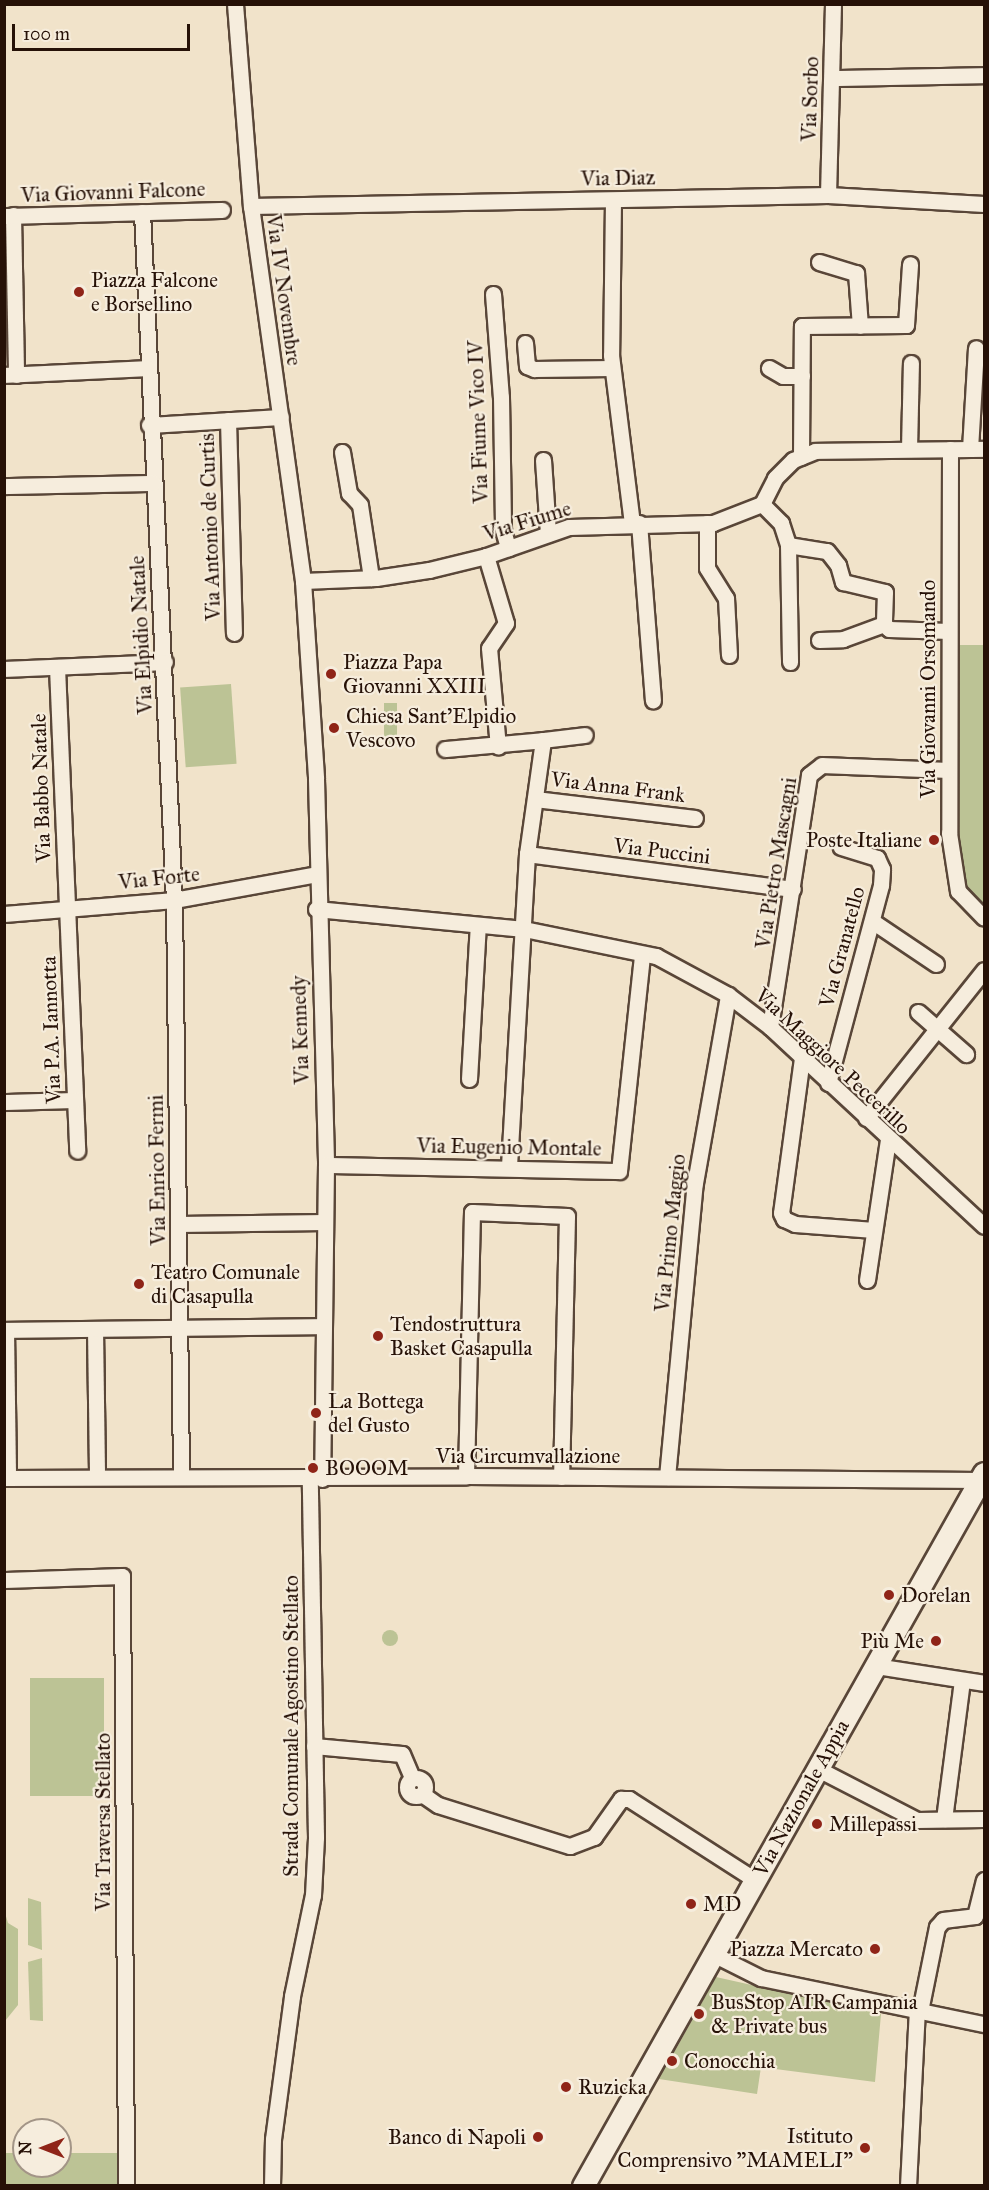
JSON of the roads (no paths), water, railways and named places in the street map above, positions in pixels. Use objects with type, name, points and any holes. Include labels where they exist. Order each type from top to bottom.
[{"type":"main road","name":"Via Nazionale Appia","points":[[583,2186],[982,1477]]},
{"type":"street","name":"Via IV Novembre","points":[[235,4],[251,206],[303,580]]},
{"type":"street","name":"Via Sorbo","points":[[828,195],[833,78],[833,4]]},
{"type":"street","points":[[833,78],[984,75]]},
{"type":"street","name":"Via Diaz","points":[[251,206],[828,195],[984,204]]},
{"type":"street","points":[[613,200],[612,368],[636,523],[653,700]]},
{"type":"street","name":"Via Giovanni Falcone","points":[[9,215],[222,210]]},
{"type":"street","points":[[9,215],[10,375],[147,368],[142,212]]},
{"type":"street","points":[[819,262],[856,273],[860,326]]},
{"type":"street","points":[[801,457],[802,326],[906,325],[909,264]]},
{"type":"street","name":"Via Fiume Vico IV","points":[[493,294],[501,396],[503,530],[508,548]]},
{"type":"street","points":[[525,343],[527,366],[534,369],[612,368]]},
{"type":"street","points":[[790,662],[788,545],[781,523],[762,504],[770,483],[801,457],[815,451],[977,449],[976,348]]},
{"type":"street","points":[[909,449],[911,363]]},
{"type":"street","name":"Via Elpidio Natale","points":[[147,368],[165,662],[174,900]]},
{"type":"street","points":[[769,368],[783,376],[802,376]]},
{"type":"street","name":"Via Antonio de Curtis","points":[[149,425],[281,417]]},
{"type":"street","name":"Via Antonio de Curtis","points":[[228,420],[234,633]]},
{"type":"street","name":"Via Giovanni Orsomando","points":[[950,449],[949,833],[958,891],[984,918]]},
{"type":"street","points":[[342,452],[349,494],[360,505],[371,578]]},
{"type":"street","points":[[543,460],[548,534]]},
{"type":"street","points":[[4,486],[153,483]]},
{"type":"street","name":"Via Fiume","points":[[303,580],[371,578],[429,570],[486,556],[569,527],[636,523],[707,523],[762,504]]},
{"type":"street","points":[[707,523],[707,568],[726,598],[729,655]]},
{"type":"street","points":[[788,545],[827,551],[838,565],[843,582],[885,592],[884,624],[889,629],[949,632]]},
{"type":"street","points":[[486,556],[506,623],[489,648],[498,747]]},
{"type":"street","name":"Via Kennedy","points":[[303,580],[316,779],[316,909],[326,1165],[324,1326],[316,1479]]},
{"type":"street","points":[[819,640],[843,639],[884,624]]},
{"type":"street","points":[[4,669],[165,662]]},
{"type":"street","name":"Via Babbo Natale","points":[[57,667],[67,907]]},
{"type":"street","name":"Via Anna Frank","points":[[445,749],[498,747],[585,735]]},
{"type":"street","name":"Via Anna Frank","points":[[509,1166],[527,854],[543,740]]},
{"type":"street","name":"Via Pietro Mascagni","points":[[770,1027],[809,775],[815,768],[948,770]]},
{"type":"street","name":"Via Anna Frank","points":[[535,799],[695,818]]},
{"type":"street","name":"Via Granatello","points":[[828,1083],[872,921],[882,869],[877,858],[841,847]]},
{"type":"street","name":"Via Puccini","points":[[527,854],[793,889]]},
{"type":"street","name":"Via Forte","points":[[4,914],[67,907],[174,900],[317,874]]},
{"type":"street","name":"Via Enrico Fermi","points":[[174,900],[181,1476]]},
{"type":"street","name":"Via P.A. Iannotta","points":[[67,907],[77,1151]]},
{"type":"street","name":"Via Maggiore Peccerillo","points":[[316,909],[524,929],[642,955],[656,956],[728,995],[770,1027],[888,1140],[984,1226]]},
{"type":"street","points":[[872,921],[936,964]]},
{"type":"street","points":[[469,1079],[478,925]]},
{"type":"street","name":"Via Eugenio Montale","points":[[326,1165],[509,1166],[619,1171],[642,955]]},
{"type":"street","points":[[866,1118],[984,970]]},
{"type":"street","name":"Via Primo Maggio","points":[[667,1478],[695,1183],[728,995]]},
{"type":"street","points":[[918,1012],[966,1054]]},
{"type":"street","points":[[802,1058],[781,1213],[784,1219],[795,1224],[874,1230]]},
{"type":"street","points":[[4,1102],[75,1100]]},
{"type":"street","points":[[867,1280],[888,1140]]},
{"type":"street","points":[[466,1476],[472,1212],[567,1216],[561,1477]]},
{"type":"street","points":[[178,1224],[325,1222]]},
{"type":"street","points":[[6,1478],[5,1330],[324,1326]]},
{"type":"street","points":[[95,1329],[97,1477]]},
{"type":"street","name":"Via Circumvallazione","points":[[6,1478],[181,1476],[316,1479],[466,1476],[982,1477]]},
{"type":"street","name":"Strada Comunale Agostino Stellato","points":[[272,2186],[273,2139],[292,1996],[313,1895],[316,1479]]},
{"type":"street","name":"Via Traversa Stellato","points":[[4,1580],[122,1576],[126,2186]]},
{"type":"street","points":[[876,1666],[984,1683]]},
{"type":"street","points":[[944,1820],[962,1680]]},
{"type":"street","points":[[314,1746],[402,1754],[412,1778],[408,1791],[412,1795],[422,1794],[438,1805],[570,1846],[594,1837],[621,1799],[629,1799],[755,1880]]},
{"type":"street","points":[[818,1769],[917,1820],[984,1818]]},
{"type":"street","points":[[908,2186],[919,2011],[937,1927],[943,1920],[975,1916],[984,1880]]},
{"type":"street","points":[[713,1954],[761,1978],[984,2024]]},
{"type":"place","name":"Piazza Falcone e Borsellino","points":[[79,292]]},
{"type":"place","name":"Piazza Papa Giovanni XXIII","points":[[331,674]]},
{"type":"place","name":"Chiesa Sant'Elpidio Vescovo","points":[[334,728]]},
{"type":"place","name":"Poste Italiane","points":[[934,840]]},
{"type":"place","name":"Teatro Comunale di Casapulla","points":[[139,1284]]},
{"type":"place","name":"Tendostruttura Basket Casapulla","points":[[378,1336]]},
{"type":"place","name":"La Bottega del Gusto","points":[[316,1413]]},
{"type":"place","name":"BOOOM","points":[[313,1468]]},
{"type":"place","name":"Dorelan","points":[[889,1595]]},
{"type":"place","name":"Più Me","points":[[936,1641]]},
{"type":"place","name":"Millepassi","points":[[817,1824]]},
{"type":"place","name":"MD","points":[[691,1904]]},
{"type":"place","name":"Piazza Mercato","points":[[875,1949]]},
{"type":"place","name":"BusStop AIR Campania & Private bus","points":[[699,2014]]},
{"type":"place","name":"Conocchia","points":[[672,2061]]},
{"type":"place","name":"Ruzicka","points":[[566,2087]]},
{"type":"place","name":"Banco di Napoli","points":[[538,2137]]},
{"type":"place","name":"Istituto Comprensivo \"MAMELI\"","points":[[865,2148]]}]
